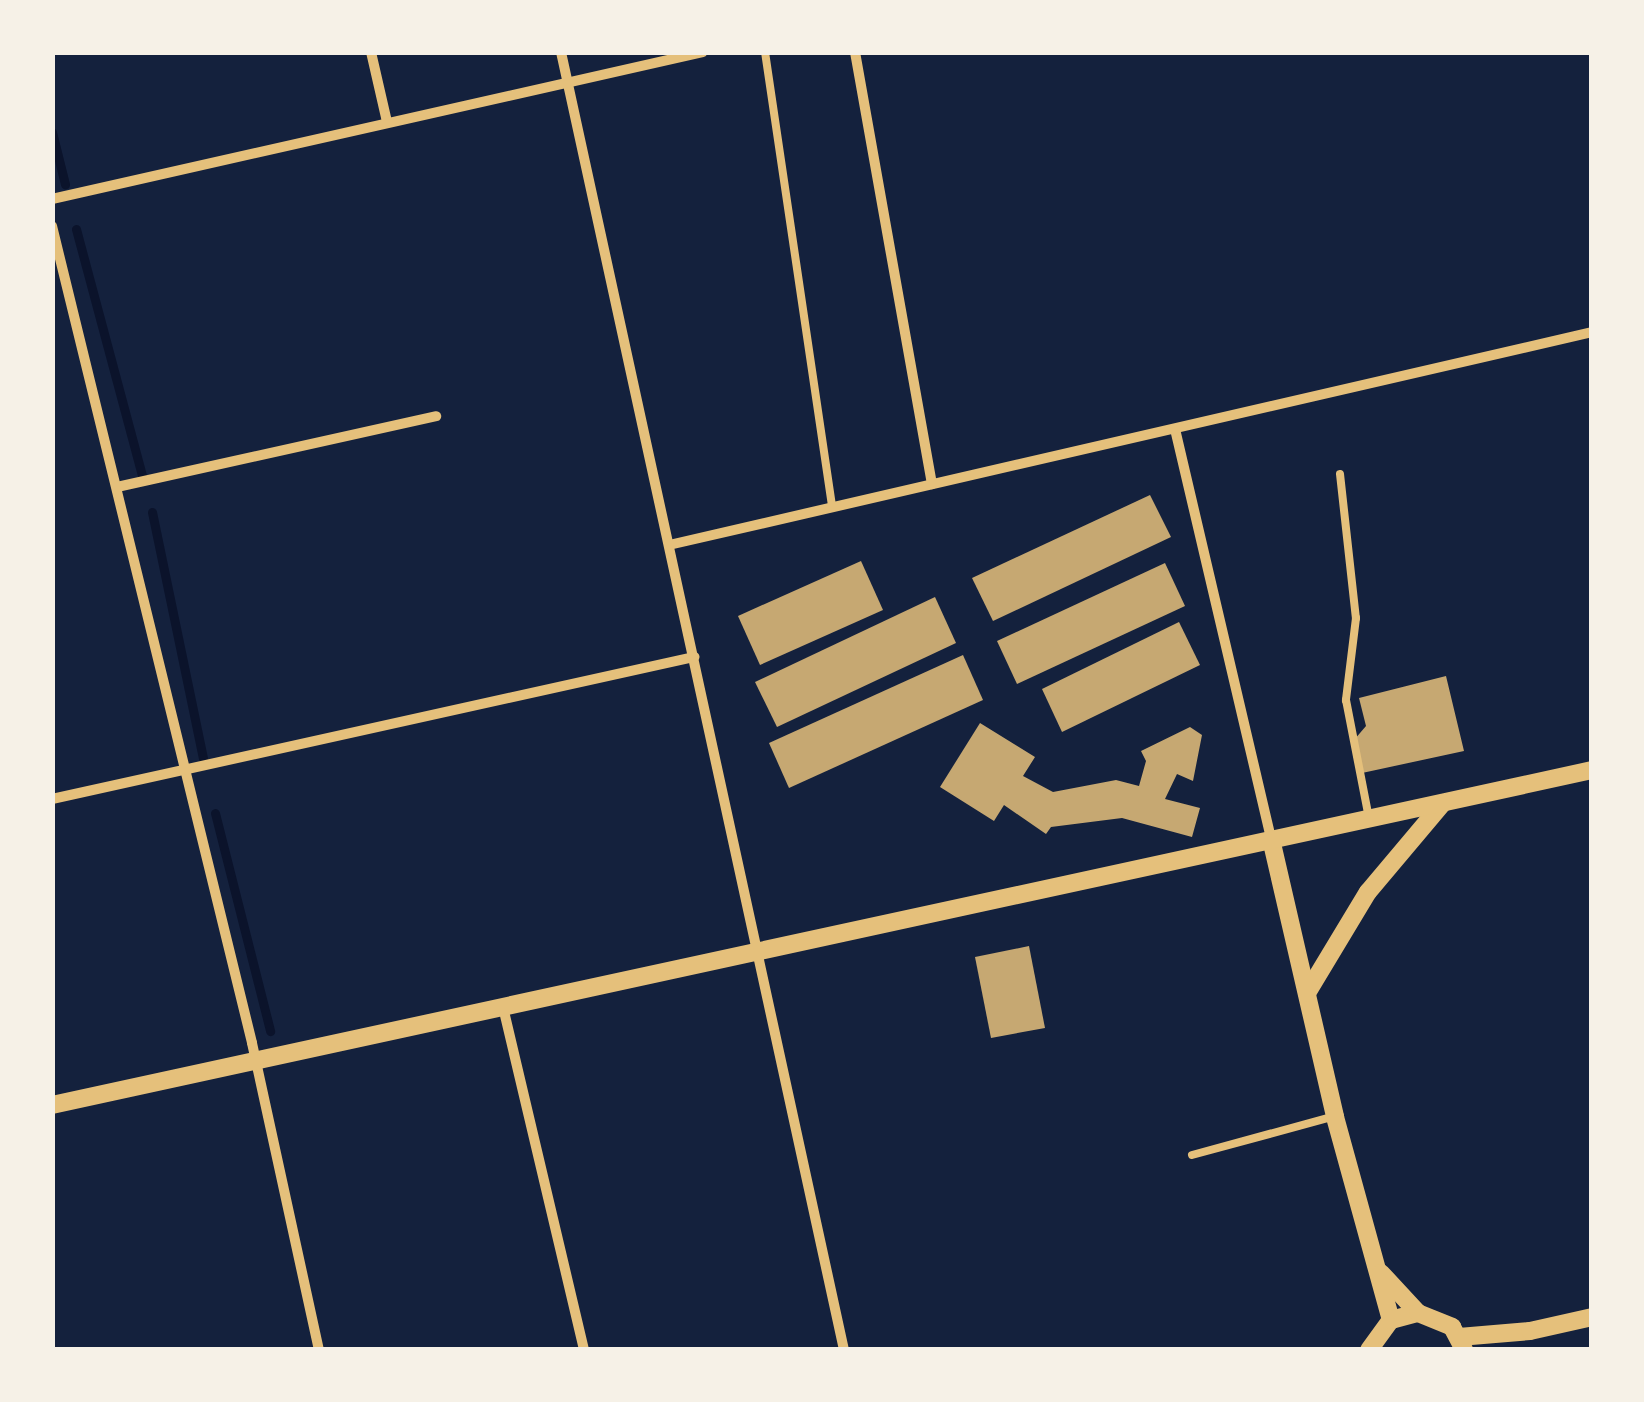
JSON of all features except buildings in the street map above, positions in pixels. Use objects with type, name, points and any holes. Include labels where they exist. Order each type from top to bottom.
[{"type":"street","points":[[371,52],[387,122]]},
{"type":"street","points":[[561,52],[844,1350]]},
{"type":"street","points":[[52,199],[703,52]]},
{"type":"street","points":[[855,52],[932,484]]},
{"type":"street","points":[[52,226],[256,1061],[319,1350]]},
{"type":"street","points":[[669,545],[1592,332]]},
{"type":"street","points":[[116,487],[436,416]]},
{"type":"street","points":[[1176,430],[1335,1116],[1381,1272],[1391,1320]]},
{"type":"street","points":[[52,799],[694,657]]},
{"type":"street","points":[[52,1105],[1592,770]]},
{"type":"street","points":[[1308,993],[1368,892],[1444,802]]},
{"type":"street","points":[[503,1008],[584,1350]]},
{"type":"street","points":[[1381,1272],[1418,1313]]},
{"type":"street","points":[[1370,1350],[1391,1320],[1418,1313],[1442,1320],[1462,1343],[1592,1317]]},
{"type":"street","points":[[1504,1350],[1530,1331]]},
{"type":"lane","points":[[764,52],[832,507]]},
{"type":"lane","points":[[1340,474],[1356,618],[1346,700],[1369,818]]},
{"type":"lane","points":[[1192,1155],[1335,1116]]},
{"type":"waterway","points":[[52,132],[65,184]]},
{"type":"waterway","points":[[76,229],[142,475]]},
{"type":"waterway","points":[[152,512],[203,758]]},
{"type":"waterway","points":[[215,813],[270,1031]]}]
